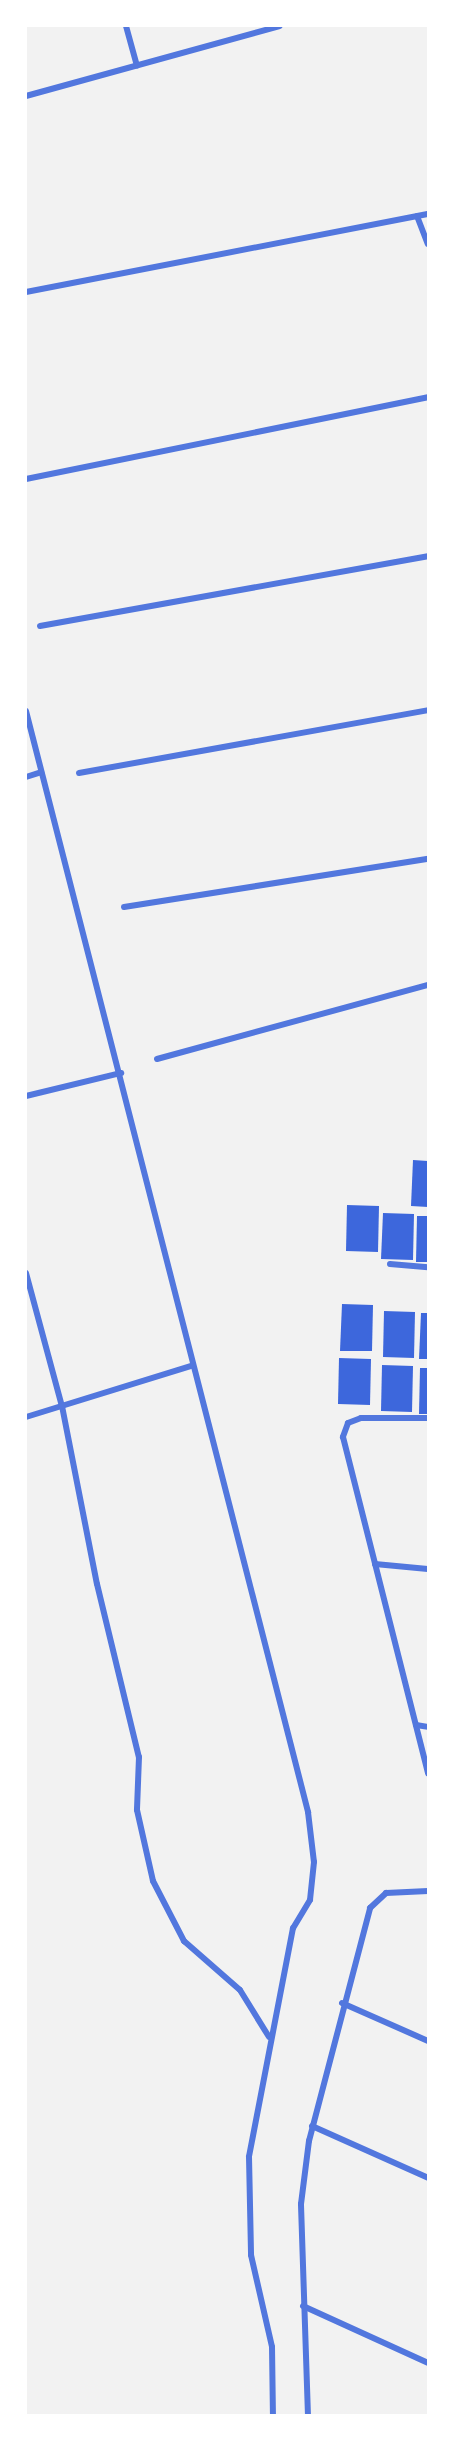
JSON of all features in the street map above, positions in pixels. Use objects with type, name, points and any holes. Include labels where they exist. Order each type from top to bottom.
[{"type":"street","points":[[126,26],[136,66]]},
{"type":"street","points":[[253,26],[255,33]]},
{"type":"street","points":[[26,96],[280,26]]},
{"type":"street","points":[[26,292],[429,214]]},
{"type":"street","points":[[417,216],[429,244]]},
{"type":"street","points":[[26,478],[429,398]]},
{"type":"street","points":[[40,626],[429,556]]},
{"type":"street","points":[[80,773],[429,710]]},
{"type":"street","points":[[26,711],[121,1073],[190,1366],[299,1765],[314,1862],[310,1900],[293,1928],[255,2102],[248,2214],[251,2254],[272,2347],[273,2415]]},
{"type":"street","points":[[26,777],[41,772]]},
{"type":"street","points":[[124,907],[429,859]]},
{"type":"street","points":[[157,1059],[429,985]]},
{"type":"street","points":[[26,1096],[121,1073]]},
{"type":"street","points":[[390,1264],[429,1267]]},
{"type":"street","points":[[26,1273],[62,1406],[139,1757],[137,1810],[153,1881],[184,1941],[240,1990],[269,2037]]},
{"type":"street","points":[[26,1417],[190,1366]]},
{"type":"street","points":[[429,1419],[377,1416],[343,1428],[375,1564],[429,1773]]},
{"type":"street","points":[[375,1564],[429,1569]]},
{"type":"street","points":[[416,1725],[429,1727]]},
{"type":"street","points":[[308,2415],[301,2204],[312,2126],[342,2003],[377,1899],[386,1893],[429,1891]]},
{"type":"street","points":[[342,2003],[429,2041]]},
{"type":"street","points":[[312,2126],[429,2178]]},
{"type":"street","points":[[303,2306],[429,2363]]},
{"type":"building","points":[[413,1160],[428,1161],[428,1207],[411,1206]]},
{"type":"building","points":[[347,1205],[379,1206],[378,1252],[346,1251]]},
{"type":"building","points":[[383,1213],[414,1214],[413,1260],[381,1259]]},
{"type":"building","points":[[417,1216],[428,1216],[428,1262],[416,1262]]},
{"type":"building","points":[[342,1304],[373,1305],[372,1351],[340,1351]]},
{"type":"building","points":[[384,1311],[415,1312],[414,1358],[383,1357]]},
{"type":"building","points":[[421,1313],[428,1313],[428,1359],[419,1359]]},
{"type":"building","points":[[339,1358],[371,1359],[370,1405],[338,1404]]},
{"type":"building","points":[[382,1365],[413,1366],[412,1412],[381,1411]]},
{"type":"building","points":[[420,1368],[428,1368],[428,1414],[419,1414]]}]
